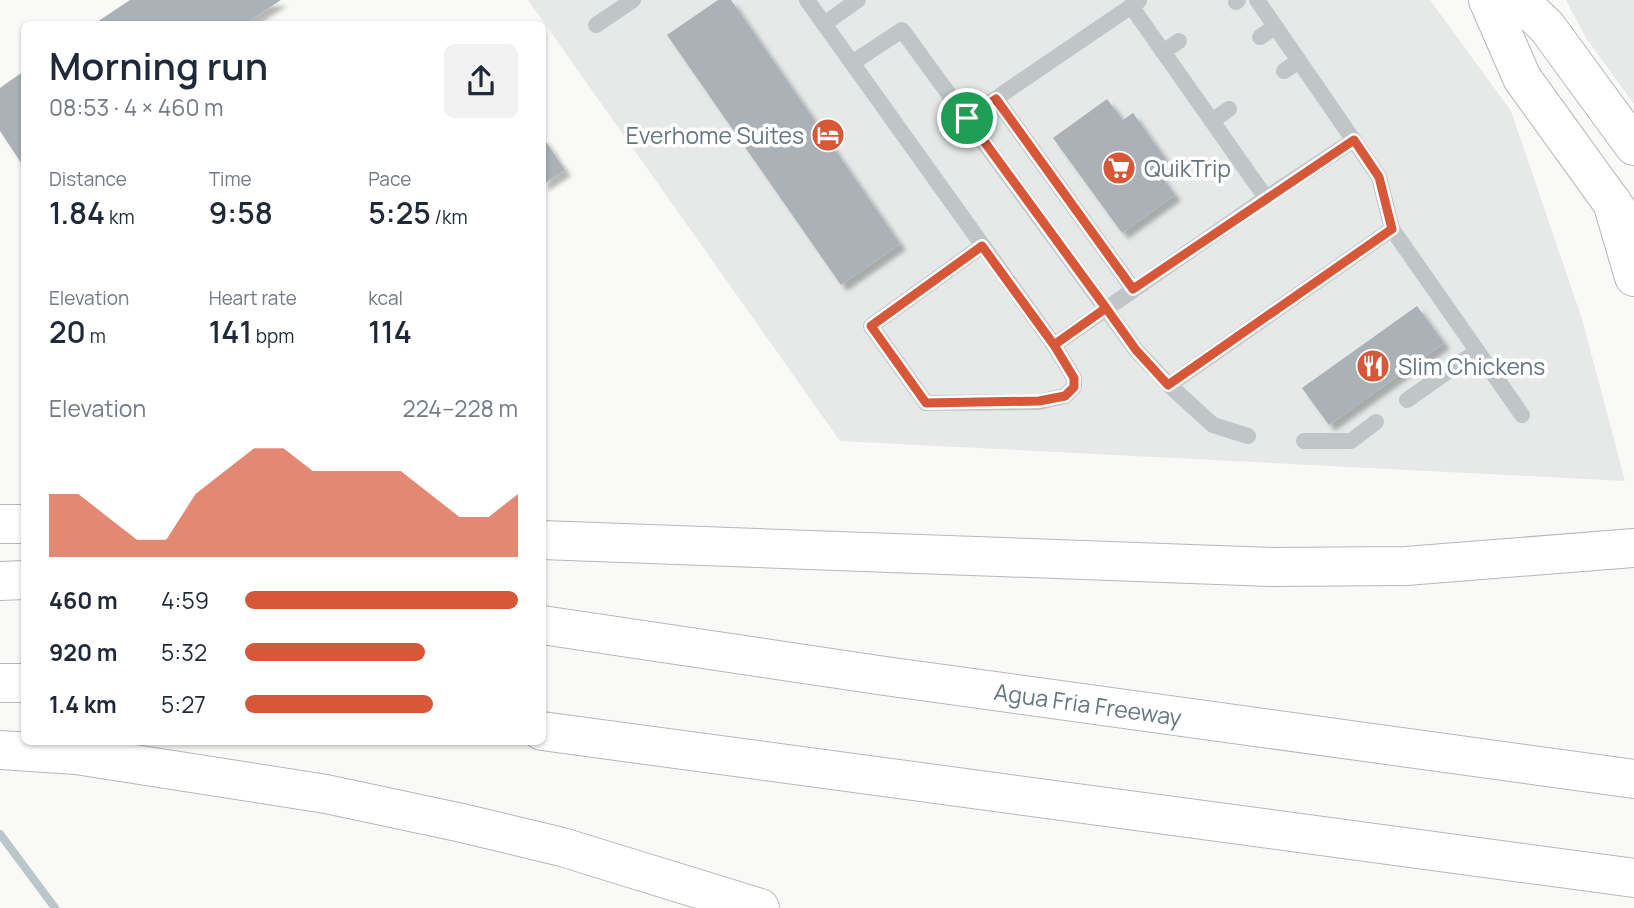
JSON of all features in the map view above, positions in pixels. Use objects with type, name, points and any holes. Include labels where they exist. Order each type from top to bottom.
[{"type":"main road","points":[[1488,0],[1522,78],[1634,234]]},
{"type":"main road","points":[[1519,0],[1547,27],[1634,146]]},
{"type":"main road","points":[[1612,202],[1634,277]]},
{"type":"main road","points":[[0,524],[21,524]]},
{"type":"main road","points":[[546,540],[1271,567],[1406,566],[1634,548]]},
{"type":"main road","points":[[0,581],[21,580]]},
{"type":"main road","name":"Agua Fria Freeway","points":[[546,626],[899,678],[1634,779]]},
{"type":"main road","points":[[0,683],[21,683]]},
{"type":"main road","points":[[546,731],[1634,878]]},
{"type":"main road","points":[[0,750],[75,755],[326,794],[562,847],[760,908]]},
{"type":"lane","points":[[596,26],[633,0]]},
{"type":"lane","points":[[807,0],[1054,345],[1074,378],[1074,387],[1065,396],[1039,401],[926,403],[871,326],[982,246]]},
{"type":"lane","points":[[824,24],[858,0]]},
{"type":"lane","points":[[1257,0],[1379,177],[1392,229],[1522,415]]},
{"type":"lane","points":[[967,118],[1136,3],[1163,52],[1266,198]]},
{"type":"lane","points":[[1261,37],[1275,27]]},
{"type":"lane","points":[[852,63],[902,30],[1136,350],[1168,385],[1213,425],[1248,436]]},
{"type":"lane","points":[[1163,52],[1179,41]]},
{"type":"lane","points":[[1284,71],[1299,61]]},
{"type":"lane","points":[[1188,87],[1203,77]]},
{"type":"lane","points":[[996,99],[1133,289]]},
{"type":"lane","points":[[1212,121],[1229,109]]},
{"type":"lane","points":[[1054,345],[1354,140]]},
{"type":"lane","points":[[1168,385],[1392,229]]},
{"type":"lane","points":[[1408,400],[1477,351]]},
{"type":"lane","points":[[1304,442],[1351,441],[1376,422]]},
{"type":"shaded area","points":[[528,0],[1430,0],[1511,111],[1582,319],[1625,481],[840,441],[546,25],[546,21],[543,21]]},
{"type":"shaded area","points":[[1566,0],[1634,0],[1634,104],[1586,38]]},
{"type":"building","points":[[130,0],[281,0],[249,21],[98,21]]},
{"type":"building","points":[[718,0],[731,0],[900,244],[841,285],[667,35]]},
{"type":"building","points":[[21,73],[21,162],[0,131],[0,88]]},
{"type":"building","name":"QuikTrip","points":[[1107,99],[1123,120],[1133,113],[1169,164],[1158,172],[1175,195],[1122,233],[1053,138]]},
{"type":"building","points":[[546,142],[565,170],[546,182]]},
{"type":"building","name":"Slim Chickens","points":[[1417,306],[1444,343],[1329,425],[1302,388]]},
{"type":"waterway","points":[[0,834],[55,908]]},
{"type":"place","name":"Everhome Suites","points":[[828,135]]},
{"type":"place","name":"QuikTrip","points":[[1119,168]]},
{"type":"place","name":"Slim Chickens","points":[[1373,366]]},
{"type":"route","points":[[967,118],[996,99],[1133,289],[1354,140],[1379,177],[1392,229],[1168,385],[1136,350],[1106,308],[1054,345],[982,246],[871,326],[926,403],[1039,401],[1065,396],[1074,387],[1074,378],[1054,345],[1106,308],[967,118]]}]
